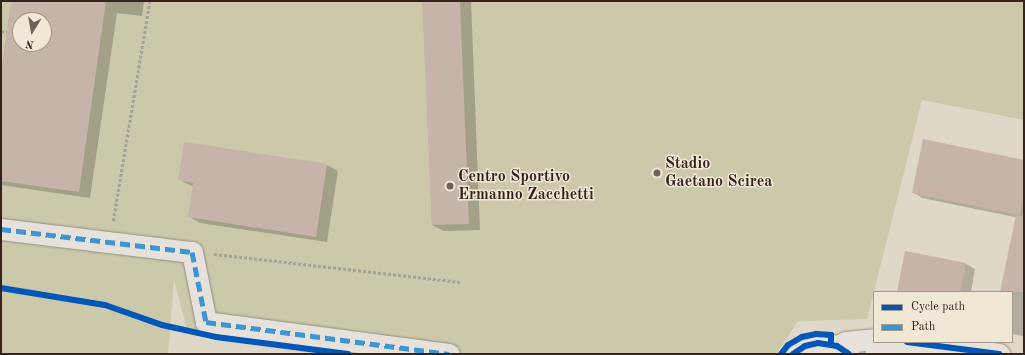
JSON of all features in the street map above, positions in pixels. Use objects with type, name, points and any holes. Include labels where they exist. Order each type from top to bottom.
[{"type":"street","points":[[1,229],[192,252],[206,322],[449,354]]},
{"type":"street","points":[[793,354],[811,344],[843,350],[846,342],[873,339]]},
{"type":"street","points":[[875,354],[900,343]]},
{"type":"street","points":[[914,343],[999,354]]},
{"type":"path","points":[[110,242],[150,1]]},
{"type":"path","points":[[1,31],[7,32]]},
{"type":"path","points":[[192,252],[460,282]]},
{"type":"shaded area","name":"Centro Sportivo Ermanno Zacchetti","points":[[1,1],[1024,1],[1024,120],[922,100],[867,319],[798,321],[776,354],[339,354],[188,333],[174,280],[168,354],[1,354]]},
{"type":"building","points":[[11,1],[106,1],[79,192],[1,181],[1,73]]},
{"type":"building","points":[[422,1],[460,1],[469,224],[432,225]]},
{"type":"building","points":[[923,139],[1024,160],[1024,194],[1019,215],[912,193]]},
{"type":"building","points":[[184,142],[327,164],[316,237],[188,217],[193,183],[178,180]]},
{"type":"building","points":[[1016,215],[1024,216],[1024,292],[1000,291]]},
{"type":"building","points":[[905,251],[966,263],[960,291],[897,291]]},
{"type":"marked path","points":[[1,229],[192,252],[206,322],[449,354]]},
{"type":"cycle path","points":[[1,288],[105,305],[162,325],[216,337],[348,354]]},
{"type":"cycle path","points":[[781,354],[788,345],[802,337],[816,334],[831,335],[831,344]]},
{"type":"cycle path","points":[[793,354],[805,346],[818,343],[837,346],[849,354]]},
{"type":"cycle path","points":[[915,343],[999,354]]},
{"type":"place","name":"Stadio Gaetano Scirea","points":[[657,173]]},
{"type":"place","name":"Centro Sportivo Ermanno Zacchetti","points":[[450,186]]}]
